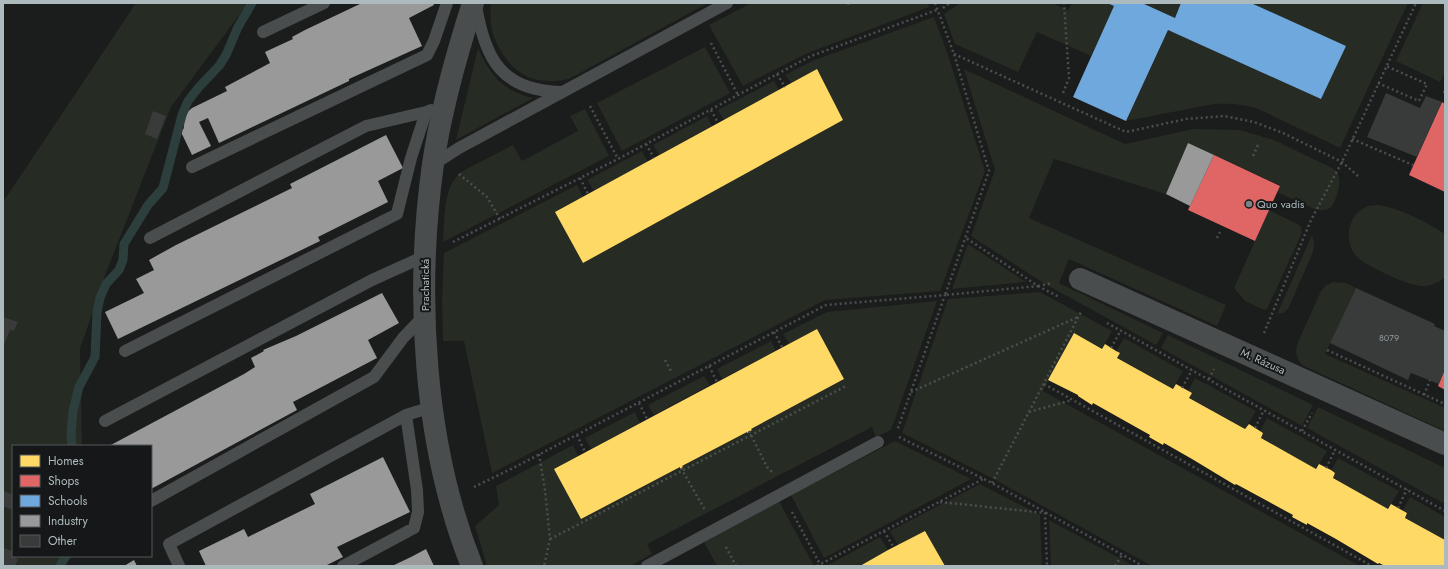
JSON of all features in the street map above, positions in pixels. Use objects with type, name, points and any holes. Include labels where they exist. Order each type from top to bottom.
[{"type":"street","name":"Prachatická","points":[[472,566],[459,530],[438,450],[426,344],[425,256],[434,164],[445,101],[461,41],[474,3]]},
{"type":"street","name":"M. Rázusa","points":[[1080,279],[1445,444]]},
{"type":"lane","points":[[263,32],[324,3]]},
{"type":"lane","points":[[192,167],[426,55],[434,41],[447,3]]},
{"type":"lane","points":[[474,3],[485,44],[492,59],[502,72],[527,88],[544,92],[562,92]]},
{"type":"lane","points":[[434,164],[459,148],[727,3]]},
{"type":"lane","points":[[150,238],[366,126],[426,112],[445,101]]},
{"type":"lane","points":[[125,351],[397,214],[411,158],[426,112]]},
{"type":"lane","points":[[105,421],[372,280],[425,256]]},
{"type":"lane","points":[[152,500],[374,377],[403,338],[425,315]]},
{"type":"lane","points":[[179,566],[169,544],[406,415],[432,407]]},
{"type":"lane","points":[[343,566],[414,528],[418,512],[417,490],[406,415]]},
{"type":"lane","points":[[647,566],[878,442]]},
{"type":"path","points":[[848,3],[850,7]]},
{"type":"path","points":[[935,3],[954,54],[989,171],[896,435],[992,483],[1143,566]]},
{"type":"path","points":[[942,8],[950,3]]},
{"type":"path","points":[[1064,3],[1069,78],[1064,93]]},
{"type":"path","points":[[1263,335],[1311,220],[1342,162],[1416,3]]},
{"type":"path","points":[[425,256],[618,159],[810,56],[937,10]]},
{"type":"path","points":[[711,43],[738,95]]},
{"type":"path","points":[[954,54],[1126,132],[1186,119],[1224,116],[1254,122],[1276,130],[1342,162],[1358,176]]},
{"type":"path","points":[[1378,83],[1419,101],[1427,84],[1386,66]]},
{"type":"path","points":[[777,74],[785,87]]},
{"type":"path","points":[[590,106],[618,159]]},
{"type":"path","points":[[711,110],[718,123]]},
{"type":"path","points":[[1352,139],[1413,165]]},
{"type":"path","points":[[646,144],[654,158]]},
{"type":"path","points":[[1253,156],[1258,144]]},
{"type":"path","points":[[459,174],[487,197],[500,219]]},
{"type":"path","points":[[580,178],[588,194]]},
{"type":"path","points":[[1217,238],[1220,232]]},
{"type":"path","points":[[966,238],[1038,286],[1063,300]]},
{"type":"path","points":[[450,498],[540,454],[826,306],[1038,286]]},
{"type":"path","points":[[992,483],[1082,310],[1076,306]]},
{"type":"path","points":[[911,392],[1078,317]]},
{"type":"path","points":[[1102,320],[1444,510],[1445,506]]},
{"type":"path","points":[[1111,348],[1121,330]]},
{"type":"path","points":[[774,332],[782,347]]},
{"type":"path","points":[[1327,350],[1445,404]]},
{"type":"path","points":[[665,360],[671,370]]},
{"type":"path","points":[[709,366],[717,382]]},
{"type":"path","points":[[1182,388],[1192,370]]},
{"type":"path","points":[[1424,395],[1430,380]]},
{"type":"path","points":[[1044,384],[1372,566]]},
{"type":"path","points":[[550,540],[846,386]]},
{"type":"path","points":[[1029,413],[1072,400]]},
{"type":"path","points":[[639,403],[647,419]]},
{"type":"path","points":[[1255,428],[1264,410]]},
{"type":"path","points":[[1302,431],[1308,418]]},
{"type":"path","points":[[750,431],[767,467]]},
{"type":"path","points":[[577,435],[585,452]]},
{"type":"path","points":[[1326,468],[1335,450]]},
{"type":"path","points":[[540,454],[550,540],[544,566]]},
{"type":"path","points":[[681,468],[700,501]]},
{"type":"path","points":[[793,514],[820,565],[983,479]]},
{"type":"path","points":[[1398,508],[1407,489]]},
{"type":"path","points":[[940,502],[1045,513]]},
{"type":"path","points":[[1045,513],[1047,566]]},
{"type":"path","points":[[884,531],[894,548]]},
{"type":"path","points":[[728,550],[736,566]]},
{"type":"path","points":[[1115,566],[1122,554]]},
{"type":"shaded area","points":[[136,3],[248,3],[171,107],[106,273],[80,349],[82,445],[12,445],[12,557],[67,557],[64,566],[3,566],[3,202]]},
{"type":"shaded area","points":[[491,3],[708,3],[569,79],[550,81],[530,78],[522,74],[503,55],[498,47],[492,31],[490,17]]},
{"type":"shaded area","points":[[751,3],[928,3],[929,7],[808,53],[743,86],[709,25]]},
{"type":"shaded area","points":[[960,3],[1052,3],[1068,10],[1072,3],[1107,3],[1114,6],[1091,56],[1037,32],[1018,72],[955,44],[944,14]]},
{"type":"shaded area","points":[[1142,3],[1181,3],[1175,18]]},
{"type":"shaded area","points":[[1251,3],[1408,3],[1340,148],[1256,108],[1240,105],[1214,104],[1126,121],[1168,30],[1321,99],[1345,46]]},
{"type":"shaded area","points":[[1423,3],[1445,3],[1445,72],[1440,82],[1396,61]]},
{"type":"shaded area","points":[[934,17],[948,55],[985,171],[940,291],[825,300],[492,473],[464,341],[443,341],[442,301],[444,253],[577,185],[583,197],[646,228],[843,120],[817,69],[791,83],[785,75],[812,61]]},
{"type":"shaded area","points":[[705,47],[730,93],[622,151],[597,103]]},
{"type":"shaded area","points":[[478,48],[487,66],[499,80],[513,91],[533,98],[456,140]]},
{"type":"shaded area","points":[[964,69],[1125,144],[1193,129],[1240,130],[1274,140],[1334,169],[1338,175],[1339,181],[1339,189],[1336,198],[1332,206],[1328,209],[1314,209],[1277,192],[1280,185],[1188,144],[1166,194],[1054,159],[1029,218],[1226,305],[1217,326],[1069,259],[1059,283],[1163,333],[1156,345],[1045,284],[971,236],[995,170]]},
{"type":"shaded area","points":[[774,81],[779,90],[724,120],[718,110]]},
{"type":"shaded area","points":[[585,109],[609,156],[443,242],[447,195],[450,187],[461,172],[513,145],[522,161],[578,131],[570,116]]},
{"type":"shaded area","points":[[707,116],[712,126],[659,155],[653,145]]},
{"type":"shaded area","points":[[642,151],[648,162],[594,191],[587,180]]},
{"type":"shaded area","points":[[1380,205],[1414,216],[1445,234],[1445,277],[1443,279],[1437,283],[1427,286],[1414,285],[1377,270],[1357,257],[1352,251],[1349,236],[1349,228],[1352,221],[1361,210],[1368,206]]},
{"type":"shaded area","points":[[1269,210],[1299,225],[1302,233],[1267,309],[1264,310],[1245,301],[1234,288]]},
{"type":"shaded area","points":[[1312,235],[1314,243],[1313,252],[1288,309],[1283,313],[1277,314]]},
{"type":"shaded area","points":[[968,244],[1026,282],[952,289]]},
{"type":"shaded area","points":[[1333,282],[1346,283],[1356,288],[1325,354],[1445,408],[1445,431],[1304,366],[1299,361],[1296,352],[1298,342],[1321,291],[1325,286]]},
{"type":"shaded area","points":[[1040,292],[1112,331],[1102,349],[1074,333],[1043,391],[1360,566],[1152,566],[990,477],[902,433],[948,299]]},
{"type":"shaded area","points":[[937,301],[891,430],[876,437],[872,427],[647,544],[652,554],[630,566],[487,566],[475,526],[499,505],[496,486],[573,445],[578,456],[554,469],[581,519],[747,433],[752,430],[751,429],[844,379],[817,329],[789,344],[783,334],[827,312]]},
{"type":"shaded area","points":[[1168,335],[1313,405],[1302,426],[1161,348]]},
{"type":"shaded area","points":[[1124,338],[1183,371],[1173,389],[1117,358],[1120,353],[1116,351]]},
{"type":"shaded area","points":[[771,341],[776,351],[722,379],[717,369]]},
{"type":"shaded area","points":[[704,376],[710,385],[654,415],[648,405]]},
{"type":"shaded area","points":[[1195,378],[1256,411],[1245,429],[1189,398],[1191,393],[1188,391]]},
{"type":"shaded area","points":[[1318,407],[1445,468],[1445,499],[1443,503],[1307,428]]},
{"type":"shaded area","points":[[635,412],[640,423],[591,449],[585,438]]},
{"type":"shaded area","points":[[1267,418],[1327,451],[1316,469],[1261,438],[1263,433],[1260,431]]},
{"type":"shaded area","points":[[895,441],[971,479],[824,558],[791,495]]},
{"type":"shaded area","points":[[1338,458],[1399,491],[1388,509],[1333,478],[1335,473],[1331,471]]},
{"type":"shaded area","points":[[980,484],[1040,515],[1042,566],[945,566],[925,531],[898,545],[890,531]]},
{"type":"shaded area","points":[[1410,497],[1445,517],[1445,540],[1405,518],[1407,513],[1403,510]]},
{"type":"shaded area","points":[[779,501],[813,564],[809,566],[717,566],[704,542]]},
{"type":"shaded area","points":[[1049,520],[1134,566],[1051,566]]},
{"type":"shaded area","points":[[880,537],[888,550],[860,566],[828,565]]},
{"type":"building: Homes","points":[[817,69],[843,120],[583,263],[555,212]]},
{"type":"building: Homes","points":[[817,329],[844,379],[751,429],[752,430],[747,433],[682,466],[683,467],[680,469],[680,467],[581,519],[554,469]]},
{"type":"building: Homes","points":[[1074,333],[1102,349],[1105,344],[1120,353],[1117,358],[1173,389],[1176,384],[1192,393],[1189,398],[1245,429],[1249,424],[1263,433],[1261,438],[1316,469],[1319,464],[1331,470],[1335,473],[1333,478],[1388,509],[1391,504],[1407,513],[1405,518],[1445,540],[1445,566],[1385,566],[1379,563],[1378,564],[1307,523],[1307,525],[1292,517],[1293,515],[1236,484],[1235,485],[1164,443],[1163,445],[1149,437],[1150,435],[1093,403],[1092,405],[1078,395],[1048,380]]},
{"type":"building: Homes","points":[[925,531],[945,566],[860,566],[888,550]]},
{"type":"building: Shops","points":[[1442,102],[1445,104],[1445,192],[1409,175]]},
{"type":"building: Shops","points":[[1214,155],[1280,186],[1255,241],[1188,210]]},
{"type":"building: Shops","points":[[1445,369],[1445,390],[1438,386]]},
{"type":"building: Schools","points":[[1107,3],[1142,3],[1175,18],[1181,3],[1251,3],[1346,46],[1321,99],[1168,30],[1126,121],[1073,97],[1114,6]]},
{"type":"building: Industry","points":[[362,3],[433,3],[434,5],[409,18],[422,46],[349,79],[349,81],[219,143],[208,118],[199,122],[211,146],[192,155],[181,132],[184,128],[183,116],[192,108],[227,91],[225,87],[270,63],[265,52],[293,39],[292,37],[305,30]]},
{"type":"building: Industry","points":[[386,135],[403,168],[378,181],[388,202],[318,237],[320,241],[118,339],[105,312],[144,293],[136,279],[154,270],[149,260],[176,245],[292,188],[290,184]]},
{"type":"building: Industry","points":[[1188,143],[1214,155],[1190,206],[1166,194]]},
{"type":"building: Industry","points":[[382,293],[399,323],[368,340],[377,358],[293,402],[297,410],[152,488],[152,445],[111,445],[244,374],[255,367],[251,358],[264,351],[263,350],[296,336]]},
{"type":"building: Industry","points":[[383,457],[410,512],[337,547],[343,557],[325,566],[206,566],[199,551],[244,529],[248,537],[315,504],[310,494]]},
{"type":"building: Industry","points":[[426,549],[434,566],[392,566],[411,557]]},
{"type":"building: Industry","points":[[134,560],[137,566],[124,566]]},
{"type":"building: Other","points":[[1386,93],[1420,108],[1426,96],[1442,102],[1417,157],[1367,137]]},
{"type":"building: Other","points":[[153,111],[166,116],[157,139],[145,134]]},
{"type":"building: Other","points":[[1356,288],[1435,324],[1434,326],[1445,331],[1445,369],[1439,384],[1411,373],[1408,380],[1330,343]]},
{"type":"building: Other","points":[[3,317],[18,322],[14,331],[10,330],[3,347]]},
{"type":"building: Other","points":[[4,491],[12,495],[12,510],[3,506]]},
{"type":"building: Other","points":[[3,548],[12,551],[11,556],[18,559],[15,566],[3,566]]},
{"type":"waterway","points":[[72,445],[71,433],[73,411],[79,387],[95,357],[97,312],[100,298],[106,284],[119,270],[123,260],[124,244],[148,205],[163,188],[182,115],[188,101],[219,66],[226,55],[238,27],[252,3]]},
{"type":"waterway","points":[[60,566],[65,557]]},
{"type":"place","name":"Quo vadis","points":[[1249,204]]}]
